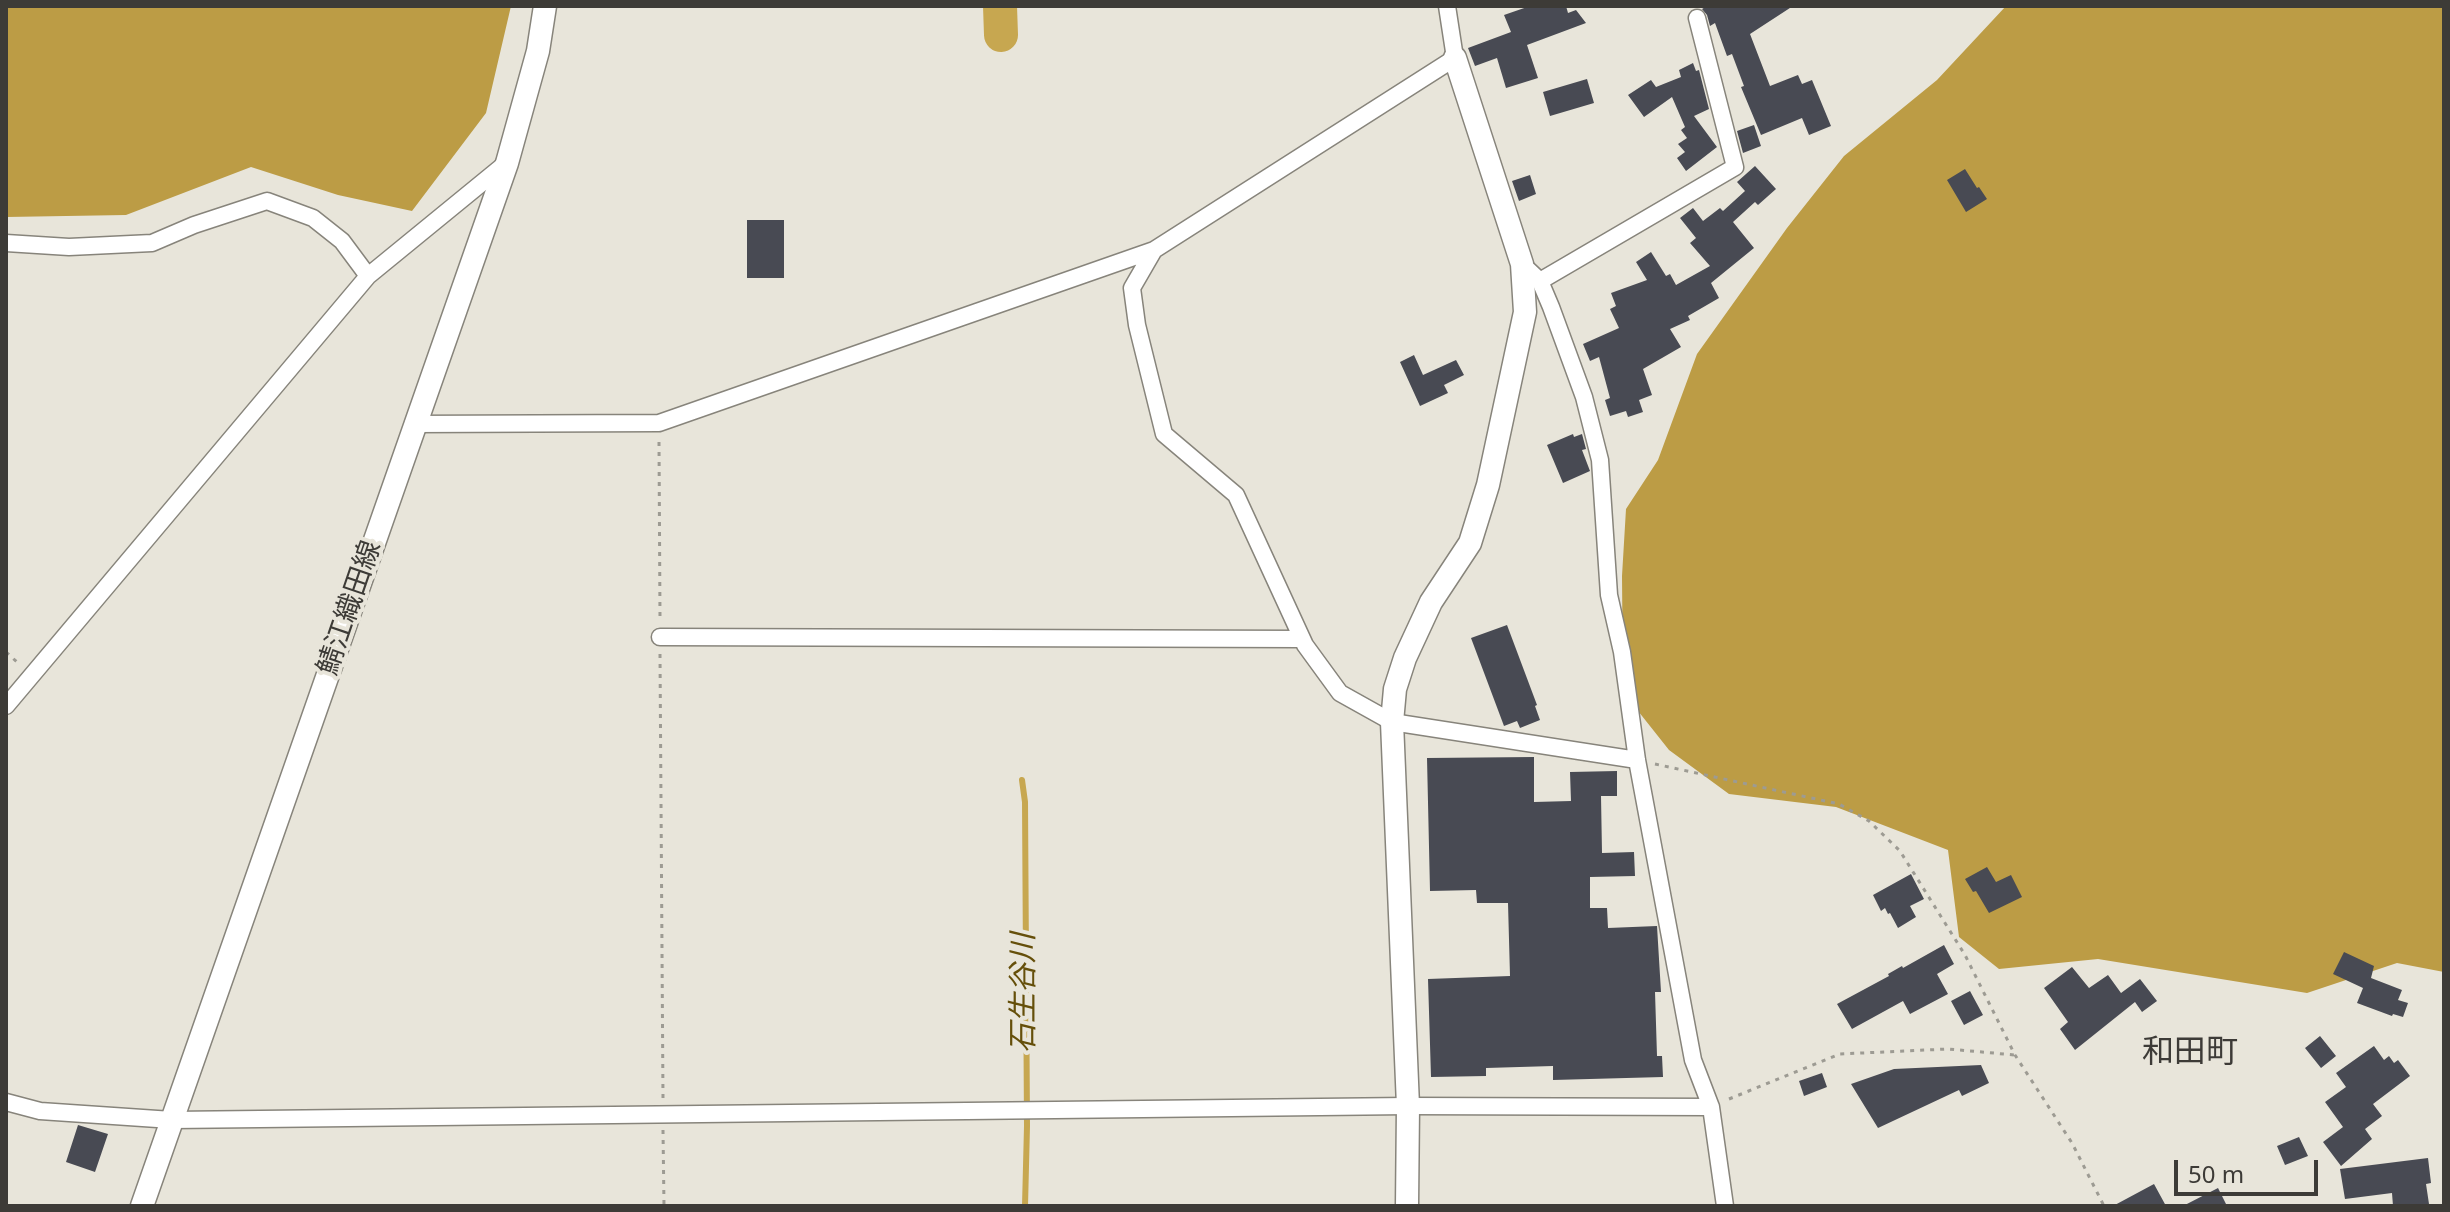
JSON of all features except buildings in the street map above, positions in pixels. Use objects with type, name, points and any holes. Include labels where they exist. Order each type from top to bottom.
[{"type":"main road","name":"鯖江織田線","points":[[142,1206],[413,424],[507,163],[538,51],[545,6]]},
{"type":"main road","points":[[1407,1206],[1408,1106],[1392,722],[1395,689],[1405,658],[1431,602],[1470,543],[1488,485],[1525,312],[1522,264],[1455,58]]},
{"type":"street","points":[[413,424],[659,423],[1154,250],[1455,58],[1447,6]]},
{"type":"street","points":[[1540,281],[1735,167],[1697,18]]},
{"type":"street","points":[[6,706],[368,276],[507,163]]},
{"type":"street","points":[[6,243],[69,247],[152,243],[267,201],[313,218],[342,241],[368,276]]},
{"type":"street","points":[[1154,250],[1132,288],[1137,325],[1164,434],[1236,495],[1302,639],[1340,693],[1392,722],[1637,760]]},
{"type":"street","points":[[1522,264],[1540,281],[1584,397],[1600,460],[1609,595],[1622,652],[1637,760],[1693,1060],[1711,1107],[1725,1206]]},
{"type":"street","points":[[660,637],[1302,639]]},
{"type":"street","points":[[6,1102],[40,1111],[172,1120],[1408,1106],[1711,1107]]},
{"type":"path","points":[[659,423],[664,1206]]},
{"type":"path","points":[[1637,760],[1825,800],[1839,804],[1869,821],[1900,851],[1965,955],[2015,1055],[2072,1143],[2104,1206]]},
{"type":"path","points":[[1711,1107],[1840,1054],[1948,1049],[2015,1055]]},
{"type":"shaded area","points":[[6,6],[511,6],[486,113],[412,211],[338,195],[251,167],[126,215],[6,217]]},
{"type":"shaded area","points":[[2006,6],[2444,6],[2444,972],[2397,963],[2307,993],[2098,959],[1999,969],[1959,937],[1948,850],[1836,807],[1729,794],[1669,750],[1623,692],[1622,576],[1626,509],[1658,460],[1697,354],[1787,228],[1844,156],[1937,80]]},
{"type":"waterway","name":"石生谷川","points":[[1000,6],[1001,35]]},
{"type":"waterway","name":"石生谷川","points":[[1022,780],[1025,802],[1025,1206]]},
{"type":"district","name":"和田町","points":[[2190,1053]]}]
